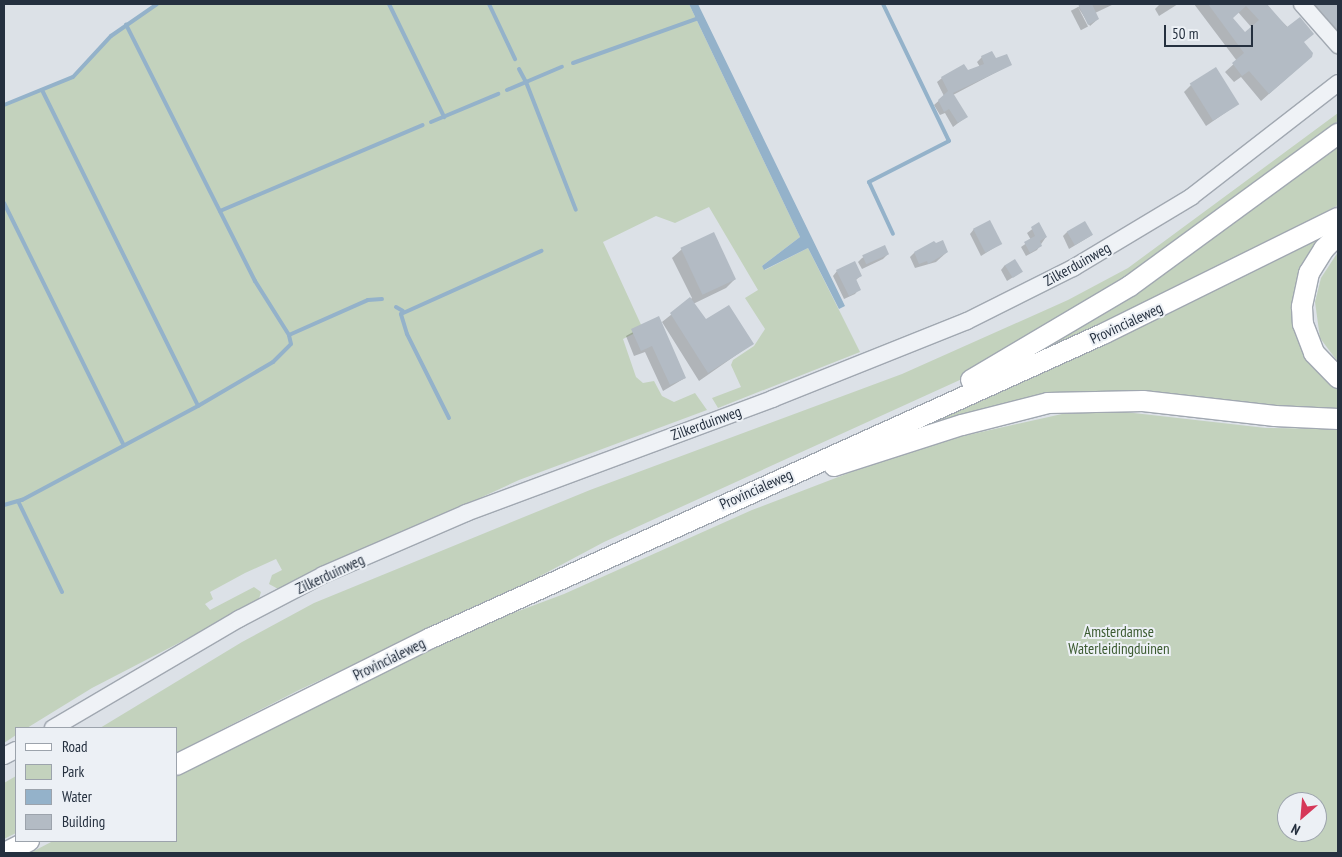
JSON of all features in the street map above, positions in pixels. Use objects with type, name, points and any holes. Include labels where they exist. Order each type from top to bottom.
[{"type":"main road","points":[[896,427],[940,397],[1012,358],[1130,286],[1338,134]]},
{"type":"main road","name":"Provincialeweg","points":[[178,764],[431,638],[1171,302],[1338,218]]},
{"type":"main road","points":[[1338,235],[1324,249],[1309,273],[1302,307],[1303,324],[1314,353],[1338,378]]},
{"type":"main road","points":[[769,484],[844,464],[1007,412],[1048,403],[1143,401],[1275,416],[1338,419]]},
{"type":"main road","points":[[6,853],[27,842]]},
{"type":"street","points":[[1302,4],[1338,45]]},
{"type":"street","name":"Zilkerduinweg","points":[[55,727],[239,619],[323,575],[466,513],[772,398],[967,321],[1055,277],[1191,197],[1338,84]]},
{"type":"green space","points":[[157,4],[689,4],[800,237],[762,266],[765,270],[808,248],[860,352],[718,408],[712,398],[741,387],[731,365],[733,360],[754,346],[765,329],[745,298],[758,290],[709,207],[675,223],[656,216],[603,242],[643,329],[623,339],[636,377],[643,383],[654,381],[662,396],[674,402],[695,393],[707,410],[519,480],[280,590],[269,584],[272,575],[282,570],[276,559],[245,573],[210,592],[213,599],[205,604],[210,610],[254,587],[261,592],[258,602],[92,688],[29,727],[15,727],[15,736],[4,743],[4,104],[73,77],[111,36]]},
{"type":"green space","points":[[1338,113],[1338,121],[1210,218],[1132,273],[962,379],[604,542],[514,590],[299,690],[178,752],[178,727],[102,727],[242,642],[314,603],[590,490],[902,374],[1068,300],[1128,268]]},
{"type":"green space","points":[[1338,139],[1338,205],[1242,257],[1001,371]]},
{"type":"green space","points":[[1338,226],[1298,308],[1338,383],[1338,413],[1108,397],[859,451]]},
{"type":"green space","points":[[1338,252],[1338,362],[1320,338],[1315,302],[1321,278]]},
{"type":"green space","name":"Amsterdamse Waterleidingduinen","points":[[1116,411],[1266,428],[1338,429],[1338,853],[30,853],[51,842],[178,842],[178,774],[452,636],[564,594],[752,510],[880,461],[959,437],[1062,414]]},
{"type":"green space","points":[[15,777],[15,834],[4,839],[4,783]]},
{"type":"water","points":[[689,4],[698,4],[845,306],[839,309],[808,248],[764,270],[762,266],[800,237]]},
{"type":"building","points":[[1078,4],[1092,4],[1099,19],[1088,25]]},
{"type":"building","points":[[1208,4],[1267,4],[1287,27],[1300,17],[1314,34],[1304,42],[1313,53],[1312,57],[1269,94],[1249,71],[1242,76],[1232,63],[1244,53]],"holes":[[[1246,6],[1259,20],[1245,32],[1233,18]]]},
{"type":"building","points":[[1315,4],[1338,4],[1338,30],[1325,16]]},
{"type":"building","points":[[992,51],[996,58],[1007,54],[1012,65],[953,93],[968,117],[958,123],[949,109],[944,112],[938,100],[948,91],[941,77],[964,64],[968,70],[984,64],[981,56]]},
{"type":"building","points":[[1216,67],[1239,104],[1213,121],[1190,83]]},
{"type":"building","points":[[990,220],[1002,244],[985,253],[973,229]]},
{"type":"building","points":[[1085,221],[1093,235],[1075,245],[1067,232]]},
{"type":"building","points":[[1039,222],[1047,237],[1040,241],[1042,246],[1030,253],[1024,242],[1035,236],[1031,227]]},
{"type":"building","points":[[714,232],[736,279],[702,295],[680,248]]},
{"type":"building","points":[[943,240],[948,252],[928,264],[927,261],[919,264],[914,252],[934,241],[936,243]]},
{"type":"building","points":[[885,245],[889,254],[866,264],[862,255]]},
{"type":"building","points":[[1015,259],[1023,272],[1013,278],[1005,265]]},
{"type":"building","points":[[855,261],[862,276],[856,279],[861,290],[849,296],[836,270]]},
{"type":"building","points":[[690,297],[706,319],[729,305],[754,344],[708,373],[670,313]]},
{"type":"building","points":[[659,316],[686,378],[670,385],[652,346],[641,351],[631,329]]},
{"type":"waterway","points":[[4,105],[73,77],[111,36],[157,4]]},
{"type":"waterway","points":[[389,4],[444,117]]},
{"type":"waterway","points":[[489,4],[515,59]]},
{"type":"waterway","points":[[883,4],[949,141],[869,182],[893,234]]},
{"type":"waterway","points":[[573,63],[699,18]]},
{"type":"waterway","points":[[4,505],[22,500],[198,406],[273,362],[291,344],[289,335],[255,281],[126,25]]},
{"type":"waterway","points":[[519,69],[526,82],[562,67]]},
{"type":"waterway","points":[[507,90],[526,82],[576,210]]},
{"type":"waterway","points":[[42,90],[198,406]]},
{"type":"waterway","points":[[431,122],[498,94]]},
{"type":"waterway","points":[[220,211],[423,125]]},
{"type":"waterway","points":[[4,203],[123,444]]},
{"type":"waterway","points":[[449,418],[407,334],[401,314],[541,251]]},
{"type":"waterway","points":[[289,335],[368,300],[382,299]]},
{"type":"waterway","points":[[396,307],[403,311]]},
{"type":"waterway","points":[[18,501],[62,592]]}]
